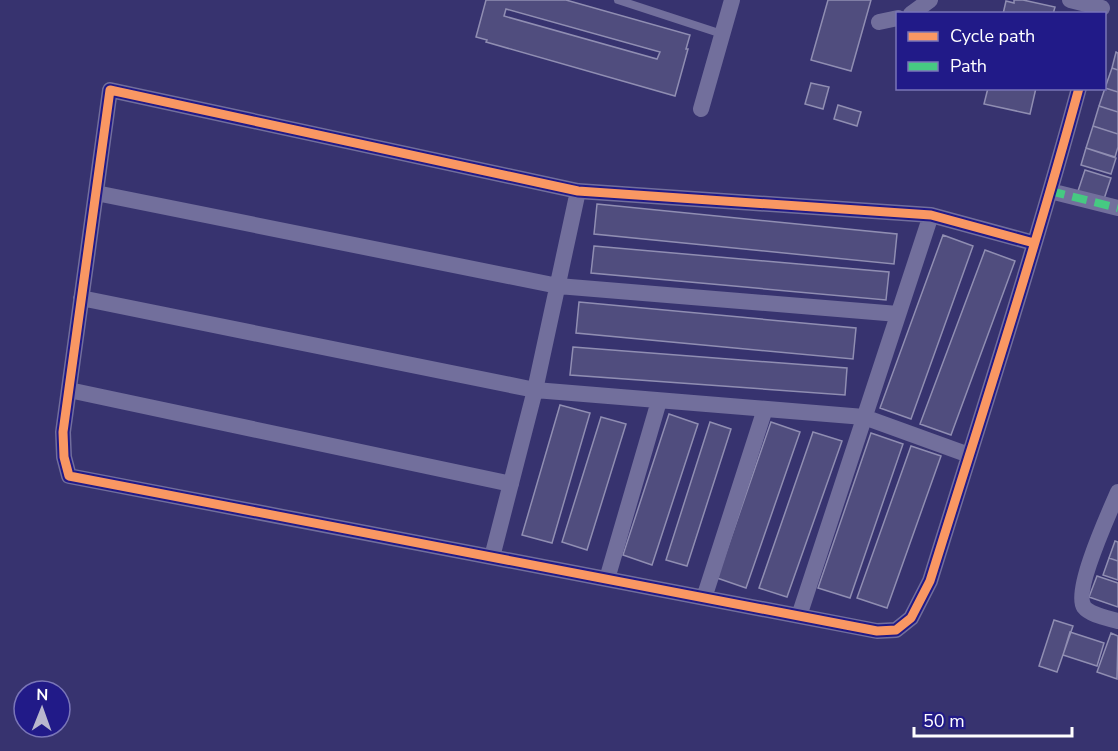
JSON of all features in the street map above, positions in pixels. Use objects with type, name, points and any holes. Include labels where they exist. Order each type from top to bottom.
[{"type":"street","points":[[701,109],[732,0]]},
{"type":"street","points":[[914,12],[930,0]]},
{"type":"street","points":[[1070,0],[1102,7]]},
{"type":"street","points":[[879,22],[896,18]]},
{"type":"street","points":[[1034,243],[931,215],[578,191],[110,90],[63,432],[64,457],[69,476],[878,631],[896,630],[911,618],[930,581],[969,455],[1050,191],[1078,90]]},
{"type":"street","points":[[492,557],[535,390],[578,191]]},
{"type":"street","points":[[1050,191],[1118,208]]},
{"type":"street","points":[[96,193],[558,286],[898,314]]},
{"type":"street","points":[[799,616],[931,215]]},
{"type":"street","points":[[81,297],[535,390],[864,417],[969,455]]},
{"type":"street","points":[[69,390],[511,484]]},
{"type":"street","points":[[607,579],[659,400]]},
{"type":"street","points":[[704,598],[765,409]]},
{"type":"street","points":[[1118,492],[1083,580],[1081,599],[1084,607],[1092,612],[1118,621]]},
{"type":"lane","points":[[618,0],[722,34]]},
{"type":"building","points":[[486,0],[566,0],[690,35],[675,96],[486,42],[487,40],[476,37]],"holes":[[[506,9],[660,52],[657,59],[504,16]]]},
{"type":"building","points":[[828,0],[871,0],[851,71],[811,60]]},
{"type":"building","points":[[1014,0],[1023,0],[1055,7],[1054,12],[1003,12],[1006,1],[1014,3]]},
{"type":"building","points":[[1116,52],[1118,53],[1118,70],[1112,68]]},
{"type":"building","points":[[1112,68],[1118,70],[1118,92],[1106,88]]},
{"type":"building","points":[[811,83],[829,87],[823,109],[805,104]]},
{"type":"building","points":[[1106,88],[1118,92],[1118,112],[1099,106]]},
{"type":"building","points":[[988,90],[1036,90],[1030,114],[984,104]]},
{"type":"building","points":[[838,105],[861,112],[857,126],[834,119]]},
{"type":"building","points":[[1099,106],[1118,112],[1118,134],[1093,126]]},
{"type":"building","points":[[1093,126],[1118,134],[1115,157],[1086,148]]},
{"type":"building","points":[[1086,148],[1116,158],[1111,174],[1081,165]]},
{"type":"building","points":[[1085,170],[1111,178],[1103,202],[1077,194]]},
{"type":"building","points":[[597,204],[897,234],[894,264],[594,234]]},
{"type":"building","points":[[943,235],[973,246],[911,419],[880,408]]},
{"type":"building","points":[[594,246],[889,272],[886,300],[591,273]]},
{"type":"building","points":[[985,250],[1015,261],[951,435],[920,424]]},
{"type":"building","points":[[579,302],[856,328],[853,359],[576,333]]},
{"type":"building","points":[[573,347],[847,368],[845,395],[570,375]]},
{"type":"building","points":[[560,405],[590,413],[552,543],[522,535]]},
{"type":"building","points":[[669,414],[698,424],[652,565],[623,555]]},
{"type":"building","points":[[601,417],[626,424],[587,550],[562,542]]},
{"type":"building","points":[[710,422],[731,429],[687,566],[666,560]]},
{"type":"building","points":[[771,422],[800,432],[746,588],[717,578]]},
{"type":"building","points":[[813,432],[842,441],[787,597],[759,588]]},
{"type":"building","points":[[871,433],[903,444],[850,598],[818,588]]},
{"type":"building","points":[[911,446],[941,456],[887,608],[857,598]]},
{"type":"building","points":[[1115,541],[1118,542],[1118,561],[1109,558]]},
{"type":"building","points":[[1109,558],[1118,561],[1118,580],[1103,575]]},
{"type":"building","points":[[1097,576],[1118,583],[1118,607],[1089,597]]},
{"type":"building","points":[[1054,620],[1073,626],[1057,672],[1039,666]]},
{"type":"building","points":[[1070,632],[1104,643],[1097,666],[1063,655]]},
{"type":"building","points":[[1111,633],[1118,636],[1117,679],[1097,672]]},
{"type":"marked path","points":[[1050,191],[1118,208]]},
{"type":"cycle path","points":[[1034,243],[931,215],[578,191],[110,90],[63,432],[64,457],[69,476],[877,631],[896,630],[911,618],[930,581],[1026,274],[1078,90]]}]
